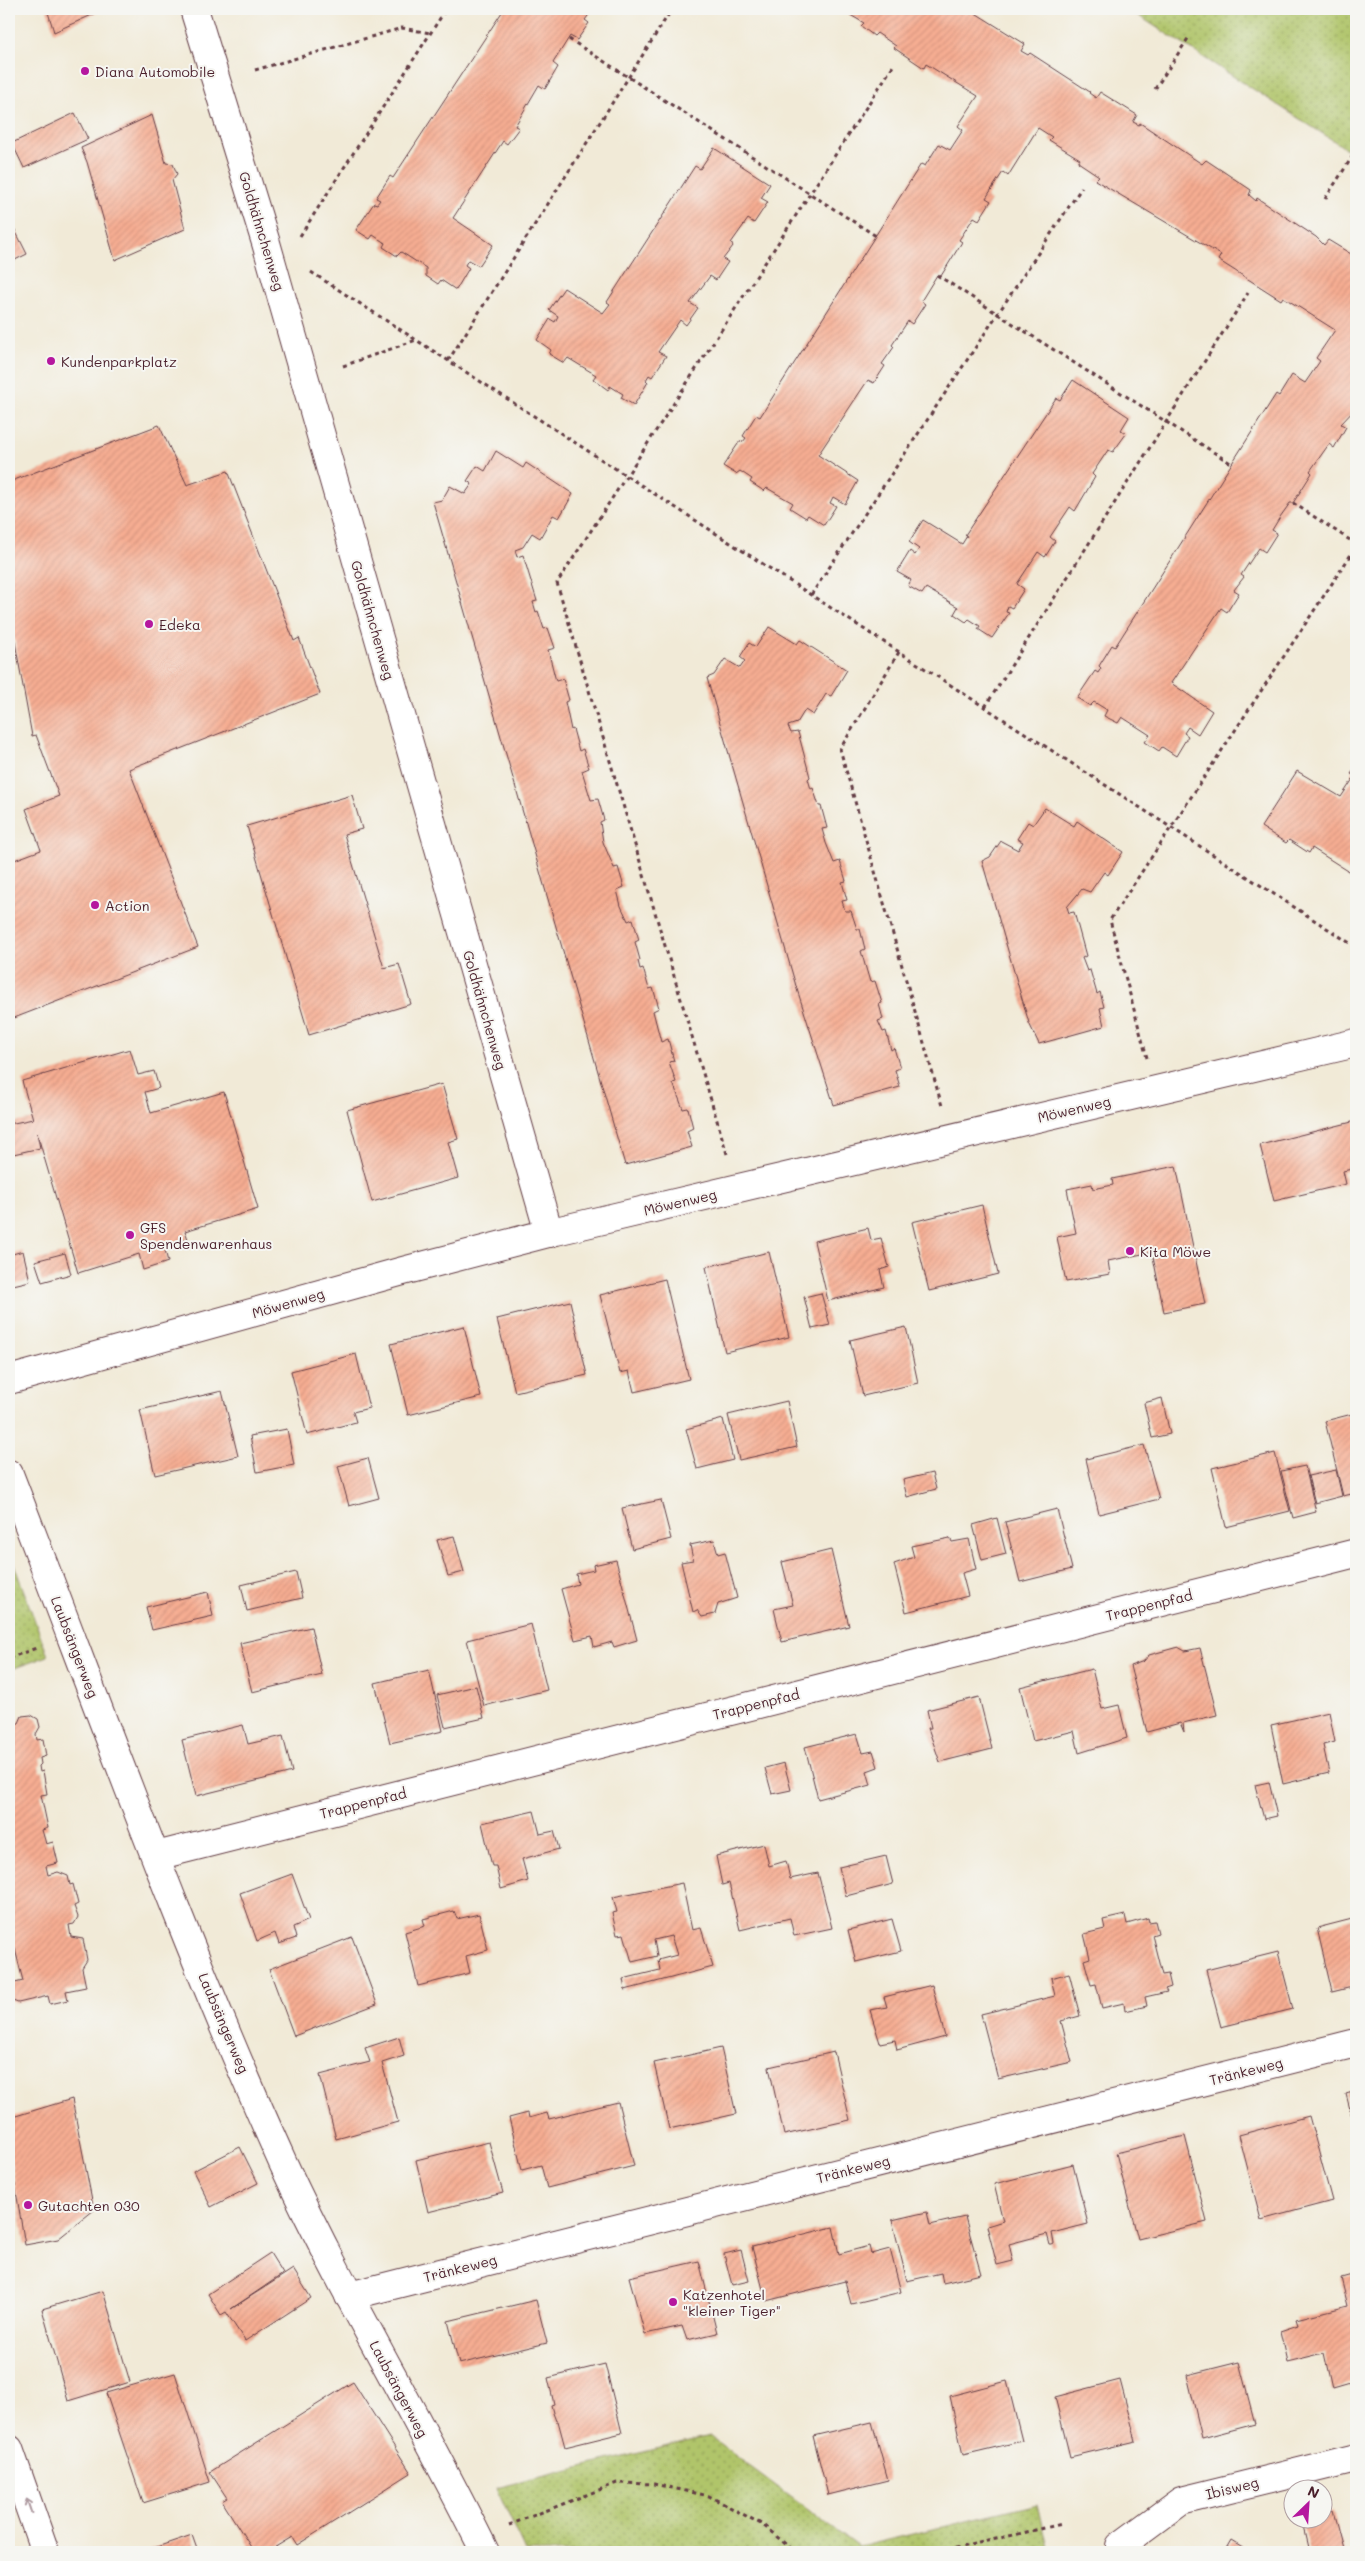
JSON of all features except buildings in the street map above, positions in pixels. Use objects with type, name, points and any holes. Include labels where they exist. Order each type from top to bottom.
[{"type":"street","name":"Goldhähnchenweg","points":[[194,9],[277,250],[549,1233]]},
{"type":"street","name":"Möwenweg","points":[[9,1380],[403,1270],[549,1233],[1356,1043]]},
{"type":"street","name":"Laubsängerweg","points":[[9,1474],[156,1856],[283,2162],[349,2296],[485,2552]]},
{"type":"street","name":"Trappenpfad","points":[[156,1856],[1356,1553]]},
{"type":"street","name":"Tränkeweg","points":[[349,2296],[1356,2043]]},
{"type":"street","points":[[9,2449],[45,2552]]},
{"type":"street","name":"Ibisweg","points":[[1120,2546],[1181,2501],[1356,2458]]},
{"type":"path","points":[[446,9],[277,250],[1356,947]]},
{"type":"path","points":[[448,361],[672,9]]},
{"type":"path","points":[[255,70],[402,28],[430,33]]},
{"type":"path","points":[[1155,89],[1190,37]]},
{"type":"path","points":[[569,39],[628,79],[876,236]]},
{"type":"path","points":[[737,1189],[556,583],[893,66]]},
{"type":"path","points":[[1325,200],[1356,151]]},
{"type":"path","points":[[811,595],[1082,187]]},
{"type":"path","points":[[937,275],[1232,464]]},
{"type":"path","points":[[985,707],[1248,294]]},
{"type":"path","points":[[343,366],[416,340]]},
{"type":"path","points":[[1156,1090],[1110,920],[1356,545],[1293,503]]},
{"type":"path","points":[[1350,556],[1356,560]]},
{"type":"path","points":[[899,652],[840,750],[951,1138]]},
{"type":"path","points":[[9,1658],[42,1646]]},
{"type":"path","points":[[501,2528],[617,2483],[654,2484],[709,2496],[763,2525],[795,2552]]},
{"type":"path","points":[[939,2552],[1062,2524]]},
{"type":"green space","points":[[1128,9],[1356,9],[1356,155]]},
{"type":"green space","points":[[9,1551],[48,1656],[9,1670]]},
{"type":"green space","points":[[709,2436],[858,2547],[1038,2504],[1049,2552],[526,2552],[496,2488]]},
{"type":"place","name":"Diana Automobile","points":[[85,71]]},
{"type":"place","name":"Kundenparkplatz","points":[[51,361]]},
{"type":"place","name":"Edeka","points":[[149,624]]},
{"type":"place","name":"Action","points":[[95,905]]},
{"type":"place","name":"GFS Spendenwarenhaus","points":[[130,1235]]},
{"type":"place","name":"Kita Möwe","points":[[1130,1251]]},
{"type":"place","name":"Gutachten 030","points":[[28,2205]]},
{"type":"place","name":"Katzenhotel \"kleiner Tiger\"","points":[[673,2302]]}]
